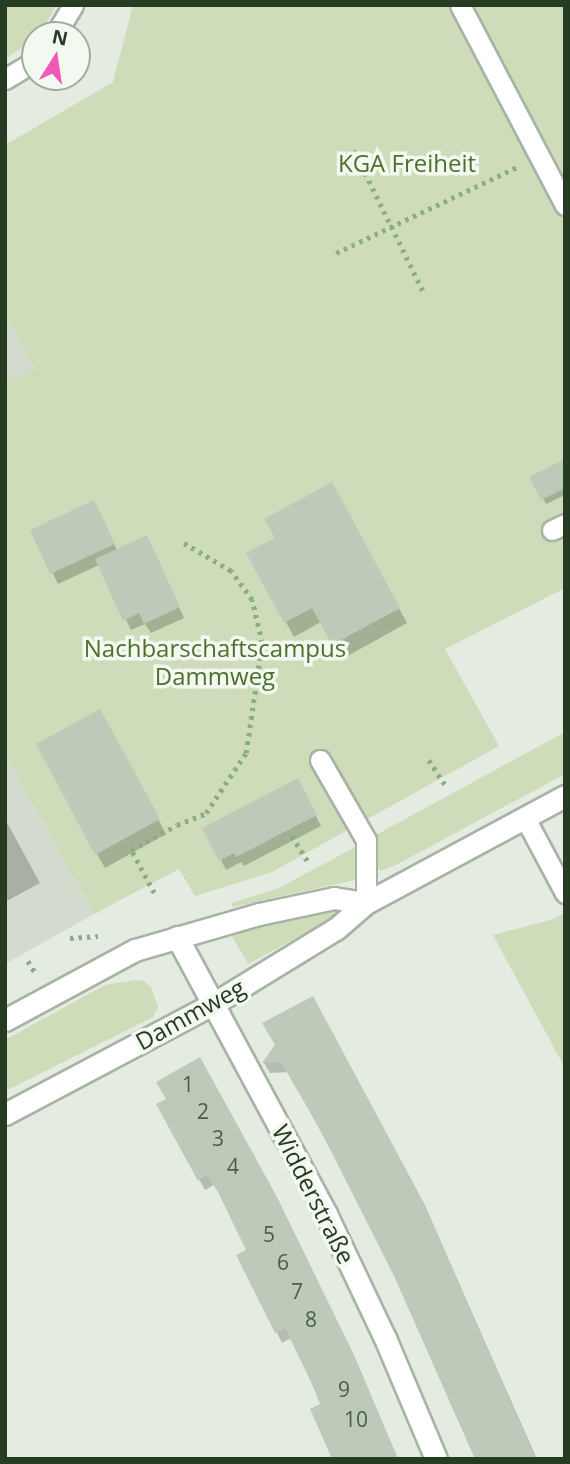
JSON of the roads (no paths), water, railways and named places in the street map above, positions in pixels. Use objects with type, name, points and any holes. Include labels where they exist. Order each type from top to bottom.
[{"type":"street","name":"Dammweg","points":[[5,1114],[213,1004],[337,928],[366,903],[565,796]]},
{"type":"street","points":[[5,1020],[135,950],[259,914],[334,898],[366,903]]},
{"type":"street","name":"Widderstraße","points":[[177,937],[326,1214],[385,1338],[436,1459]]},
{"type":"lane","points":[[63,21],[73,5]]},
{"type":"lane","points":[[460,5],[565,205]]},
{"type":"lane","points":[[5,79],[21,69]]},
{"type":"lane","points":[[320,760],[366,840],[366,903]]},
{"type":"lane","points":[[525,818],[565,893]]},
{"type":"park label","name":"KGA Freiheit","points":[[407,163]]},
{"type":"park label","name":"Nachbarschaftscampus Dammweg","points":[[215,662]]}]
